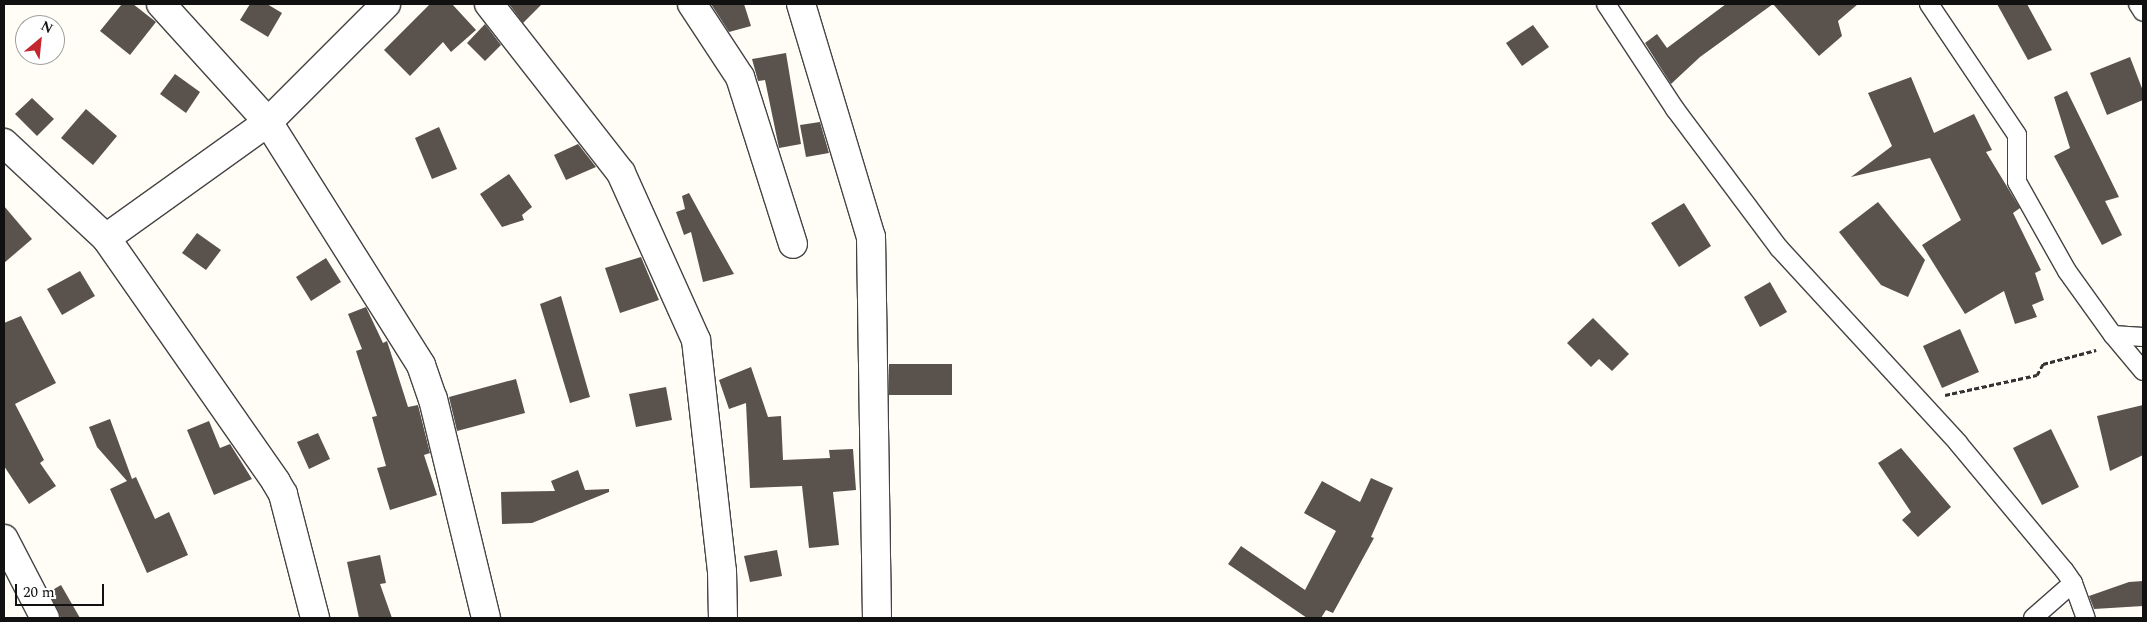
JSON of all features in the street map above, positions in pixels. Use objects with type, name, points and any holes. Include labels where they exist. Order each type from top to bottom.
[{"type":"street","points":[[161,4],[268,122],[421,365],[433,399],[486,618]]},
{"type":"street","points":[[106,238],[268,122],[386,4]]},
{"type":"street","points":[[489,4],[630,186],[696,340],[722,571],[722,618]]},
{"type":"street","points":[[692,4],[740,78],[793,244]]},
{"type":"street","points":[[801,4],[871,237],[877,618]]},
{"type":"street","points":[[4,143],[106,238],[276,482],[283,494],[314,618]]},
{"type":"street","points":[[4,539],[45,618]]},
{"type":"lane","points":[[1606,4],[1675,109],[1779,248],[1922,404],[2073,583],[2086,618]]},
{"type":"lane","points":[[1929,4],[2017,135],[2015,175],[2020,189],[2068,271],[2117,340],[2143,371]]},
{"type":"lane","points":[[2138,4],[2143,12]]},
{"type":"lane","points":[[2117,340],[2143,337]]},
{"type":"lane","points":[[2033,618],[2073,583]]},
{"type":"path","points":[[1922,404],[1956,390],[2038,375],[2043,364],[2117,340]]},
{"type":"building","points":[[122,4],[133,4],[156,22],[130,55],[100,31]]},
{"type":"building","points":[[250,4],[267,4],[282,13],[268,37],[240,20]]},
{"type":"building","points":[[430,4],[452,4],[476,30],[451,52],[443,42],[410,76],[384,50]]},
{"type":"building","points":[[509,4],[542,4],[523,23]]},
{"type":"building","points":[[711,4],[744,4],[751,26],[729,32]]},
{"type":"building","points":[[1726,4],[1773,4],[1700,57],[1671,84],[1645,43],[1657,34],[1667,48]]},
{"type":"building","points":[[1773,4],[1858,4],[1838,21],[1842,36],[1819,56]]},
{"type":"building","points":[[1997,4],[2027,4],[2052,50],[2028,60]]},
{"type":"building","points":[[485,24],[501,45],[485,61],[467,43]]},
{"type":"building","points":[[1533,25],[1549,47],[1522,66],[1506,43]]},
{"type":"building","points":[[786,53],[801,144],[779,148],[765,80],[758,81],[752,59]]},
{"type":"building","points":[[2130,57],[2143,91],[2143,100],[2107,115],[2090,73]]},
{"type":"building","points":[[175,74],[200,92],[186,113],[160,94]]},
{"type":"building","points":[[1911,77],[1934,133],[1974,114],[1992,150],[1986,152],[2020,208],[2013,213],[2041,270],[2035,273],[2044,300],[2032,305],[2037,317],[2015,324],[2004,291],[1965,314],[1922,245],[1961,220],[1930,158],[1851,177],[1892,146],[1868,93]]},
{"type":"building","points":[[2067,91],[2119,197],[2105,201],[2122,235],[2102,245],[2054,156],[2070,148],[2054,97]]},
{"type":"building","points":[[32,98],[54,119],[37,136],[15,114]]},
{"type":"building","points":[[86,109],[117,136],[93,165],[61,138]]},
{"type":"building","points":[[820,122],[829,153],[806,157],[800,125]]},
{"type":"building","points":[[439,127],[457,169],[432,179],[415,138]]},
{"type":"building","points":[[578,144],[596,167],[566,180],[554,155]]},
{"type":"building","points":[[509,174],[532,207],[522,215],[524,220],[502,227],[480,194]]},
{"type":"building","points":[[689,193],[734,274],[703,282],[691,232],[684,235],[676,212],[685,209],[682,196]]},
{"type":"building","points":[[1878,202],[1925,260],[1908,297],[1881,285],[1839,232]]},
{"type":"building","points":[[1684,203],[1711,246],[1679,267],[1651,223]]},
{"type":"building","points":[[4,206],[32,239],[4,263]]},
{"type":"building","points":[[197,233],[221,250],[206,270],[182,253]]},
{"type":"building","points":[[641,257],[659,300],[620,313],[605,268]]},
{"type":"building","points":[[326,258],[341,282],[311,301],[296,277]]},
{"type":"building","points":[[80,271],[95,296],[62,315],[47,289]]},
{"type":"building","points":[[1770,282],[1787,312],[1760,327],[1744,297]]},
{"type":"building","points":[[561,296],[590,397],[570,403],[540,304]]},
{"type":"building","points":[[366,307],[383,343],[387,341],[408,407],[418,405],[430,453],[424,455],[437,495],[390,510],[377,468],[386,466],[372,417],[377,416],[356,351],[362,349],[348,314]]},
{"type":"building","points":[[21,316],[56,383],[15,404],[44,460],[40,463],[56,486],[29,504],[4,466],[4,323]]},
{"type":"building","points":[[1593,318],[1629,354],[1612,371],[1599,359],[1591,367],[1567,343]]},
{"type":"building","points":[[1960,329],[1979,372],[1942,388],[1923,346]]},
{"type":"building","points":[[889,364],[952,364],[952,395],[889,395]]},
{"type":"building","points":[[751,367],[768,417],[781,416],[783,460],[830,458],[829,450],[853,449],[856,490],[833,492],[839,545],[809,548],[802,486],[750,488],[746,403],[729,409],[719,380]]},
{"type":"building","points":[[516,379],[525,413],[457,431],[449,397]]},
{"type":"building","points":[[666,387],[672,420],[636,427],[629,394]]},
{"type":"building","points":[[2143,405],[2143,455],[2110,471],[2097,416]]},
{"type":"building","points":[[110,419],[132,479],[136,477],[155,519],[169,512],[188,555],[147,573],[110,489],[127,481],[97,447],[89,427]]},
{"type":"building","points":[[209,421],[220,448],[230,444],[252,479],[214,495],[187,430]]},
{"type":"building","points":[[2051,429],[2079,487],[2042,505],[2013,448]]},
{"type":"building","points":[[318,433],[330,459],[309,469],[297,442]]},
{"type":"building","points":[[1901,448],[1951,507],[1918,537],[1902,520],[1911,512],[1878,463]]},
{"type":"building","points":[[578,470],[585,490],[609,489],[609,492],[532,523],[502,524],[501,492],[555,491],[551,481]]},
{"type":"building","points":[[1371,478],[1393,488],[1371,537],[1374,538],[1333,613],[1326,610],[1321,618],[1307,618],[1228,564],[1241,546],[1305,590],[1336,531],[1304,513],[1322,481],[1360,502]]},
{"type":"building","points":[[777,550],[782,576],[750,582],[744,556]]},
{"type":"building","points":[[380,555],[386,583],[380,584],[392,618],[359,618],[347,562]]},
{"type":"building","points":[[2143,581],[2143,606],[2094,609],[2089,596],[2129,582]]},
{"type":"building","points":[[61,585],[80,618],[61,618],[49,592]]}]
